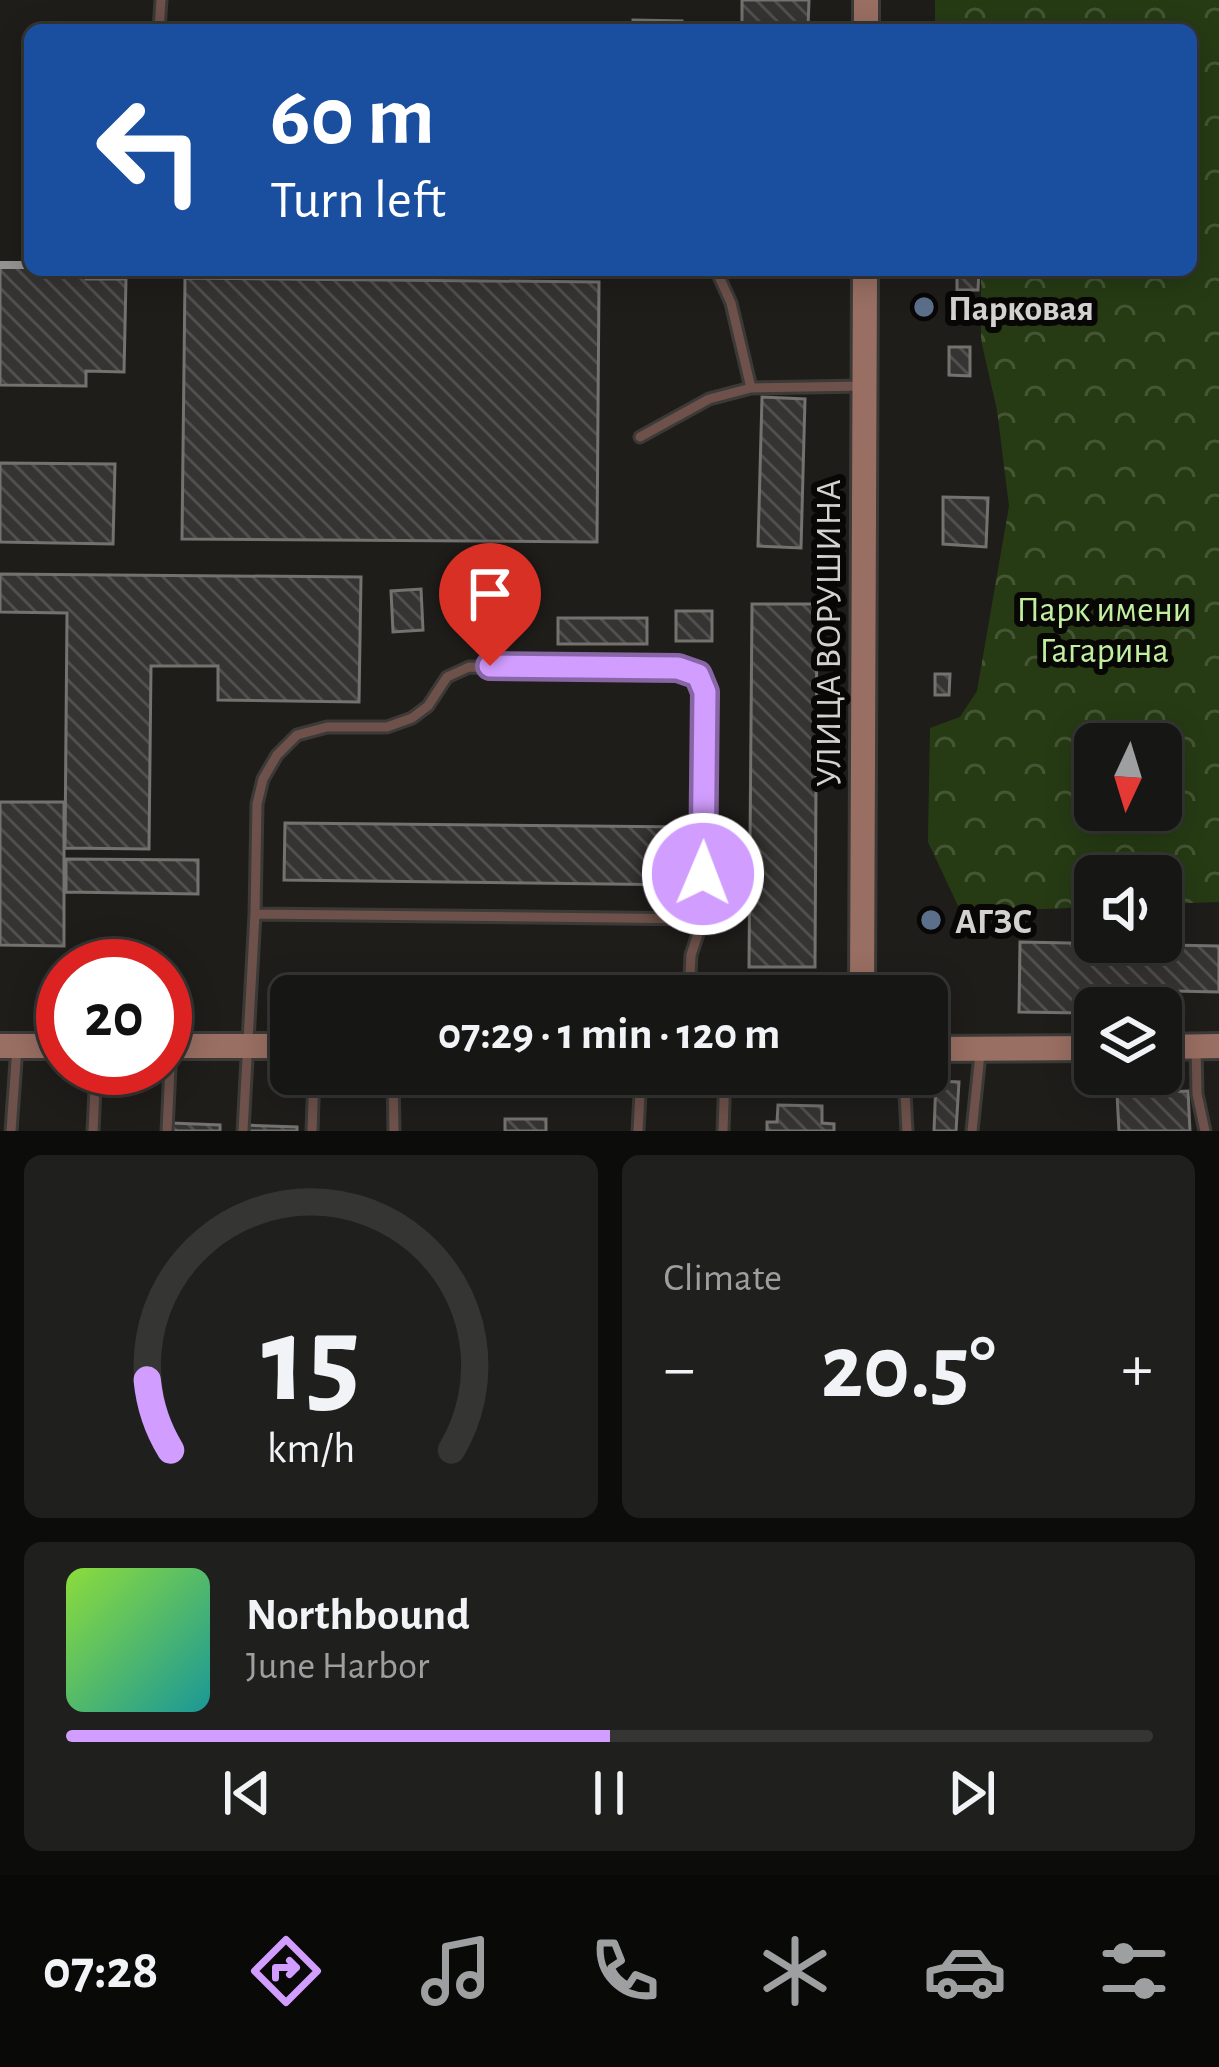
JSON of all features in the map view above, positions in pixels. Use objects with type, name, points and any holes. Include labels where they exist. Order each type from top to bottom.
[{"type":"street","name":"УЛИЦА ВОРУШИНА","points":[[862,975],[865,276]]},
{"type":"street","points":[[192,1046],[270,1046]]},
{"type":"street","points":[[948,1049],[1074,1048]]},
{"type":"lane","points":[[718,276],[751,388]]},
{"type":"lane","points":[[640,437],[709,398],[751,388],[864,386]]},
{"type":"lane","points":[[243,1131],[257,804],[263,778],[297,735],[327,727],[386,727],[412,718],[428,706],[447,677],[469,667],[678,668],[698,675],[705,692],[703,919],[690,975]]},
{"type":"lane","points":[[254,914],[703,919]]},
{"type":"lane","points":[[9,1046],[11,1131]]},
{"type":"lane","points":[[1204,1131],[1197,1094],[1208,1047]]},
{"type":"lane","points":[[972,1131],[981,1049]]},
{"type":"lane","points":[[93,1131],[95,1095]]},
{"type":"lane","points":[[167,1095],[167,1131]]},
{"type":"lane","points":[[312,1131],[313,1095]]},
{"type":"lane","points":[[394,1095],[394,1131]]},
{"type":"lane","points":[[638,1131],[640,1095]]},
{"type":"lane","points":[[723,1131],[724,1095]]},
{"type":"lane","points":[[905,1095],[907,1131]]},
{"type":"green space","name":"Парк имени Гагарина","points":[[935,0],[1219,0],[1219,902],[1182,903],[1182,855],[1074,855],[1074,908],[961,912],[928,842],[930,728],[960,717],[977,691],[1009,506],[997,410],[981,340],[981,276],[1197,276],[1197,24],[935,24]]},
{"type":"building","points":[[742,0],[809,0],[808,24],[742,24]]},
{"type":"building","points":[[633,20],[682,21],[682,24],[633,24]]},
{"type":"building","points":[[0,265],[24,266],[24,276],[126,279],[124,372],[86,371],[86,386],[0,385]]},
{"type":"building","points":[[957,276],[979,276],[978,290],[957,290]]},
{"type":"building","points":[[185,278],[599,282],[597,542],[182,539]]},
{"type":"building","points":[[949,347],[970,347],[970,376],[949,375]]},
{"type":"building","points":[[762,397],[805,399],[801,548],[758,546]]},
{"type":"building","points":[[0,463],[115,464],[113,544],[0,542]]},
{"type":"building","points":[[943,497],[988,498],[986,547],[943,544]]},
{"type":"building","points":[[0,574],[361,577],[359,702],[218,700],[218,666],[151,666],[149,849],[65,848],[67,613],[0,612]]},
{"type":"building","points":[[421,589],[423,630],[393,632],[391,591]]},
{"type":"building","points":[[752,604],[817,604],[815,967],[749,967]]},
{"type":"building","points":[[676,611],[712,611],[712,641],[676,641]]},
{"type":"building","points":[[558,618],[647,618],[647,644],[558,644]]},
{"type":"building","points":[[935,674],[950,674],[949,695],[935,695]]},
{"type":"building","points":[[0,802],[64,802],[64,939],[36,939],[36,946],[0,945]]},
{"type":"building","points":[[285,823],[688,827],[687,885],[284,880]]},
{"type":"building","points":[[66,859],[198,860],[198,894],[66,892]]},
{"type":"building","points":[[1020,942],[1074,943],[1074,963],[1182,963],[1182,945],[1219,946],[1219,992],[1182,991],[1182,987],[1074,987],[1074,1013],[1019,1012]]},
{"type":"building","points":[[948,1082],[959,1082],[956,1131],[934,1131],[935,1095],[948,1095]]},
{"type":"building","points":[[1188,1091],[1190,1131],[1119,1131],[1117,1095],[1182,1095]]},
{"type":"building","points":[[778,1105],[822,1106],[822,1123],[834,1124],[834,1131],[767,1131],[767,1122],[777,1122]]},
{"type":"building","points":[[505,1119],[546,1119],[546,1131],[505,1131]]},
{"type":"building","points":[[171,1123],[220,1125],[220,1131],[170,1131]]},
{"type":"building","points":[[244,1125],[297,1127],[297,1131],[244,1131]]},
{"type":"railway","points":[[0,265],[24,265]]},
{"type":"place","name":"Парковая","points":[[924,307]]},
{"type":"place","name":"АГЗС","points":[[931,920]]},
{"type":"route","points":[[490,666],[678,668],[698,675],[705,692],[703,874]]}]
